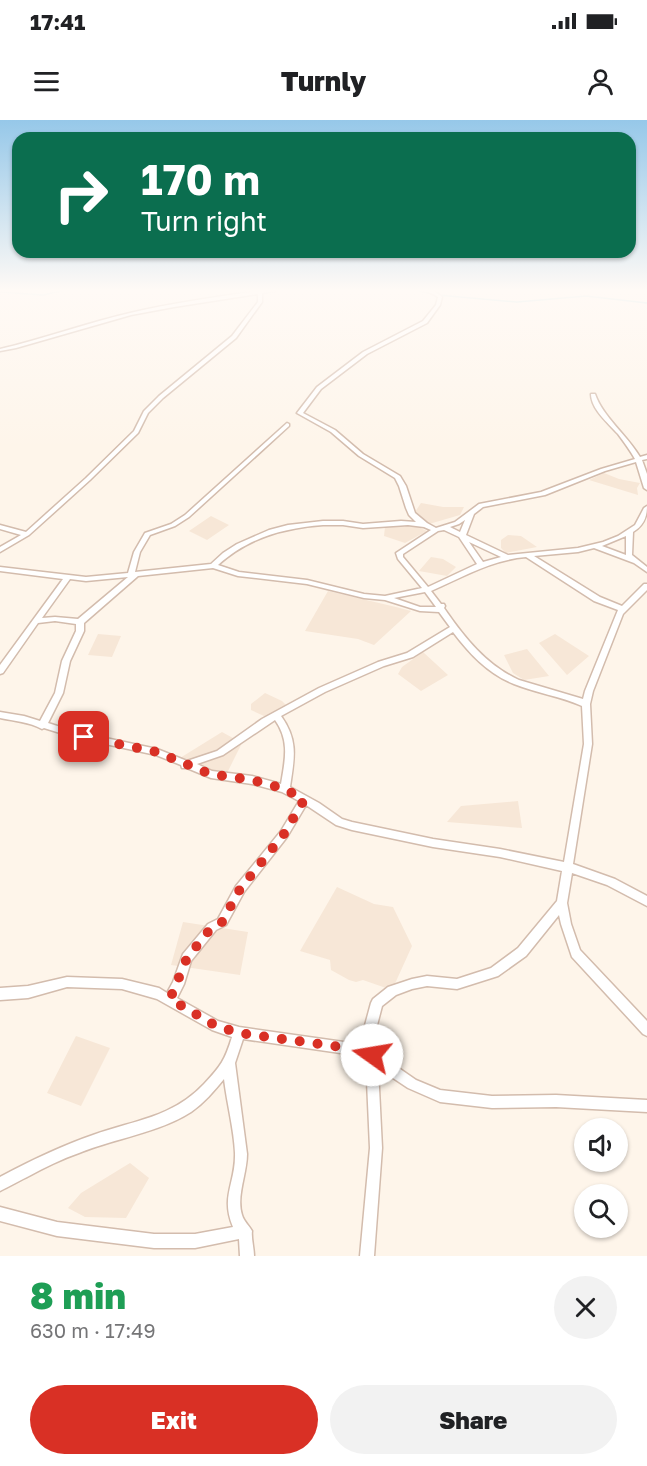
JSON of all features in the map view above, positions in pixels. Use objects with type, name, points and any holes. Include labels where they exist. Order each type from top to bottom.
[{"type":"street","points":[[0,351],[38,342]]},
{"type":"street","points":[[0,550],[27,534],[113,456],[136,432],[146,412],[161,397],[228,342]]},
{"type":"street","points":[[385,342],[368,351],[319,388],[300,413],[333,431],[361,455],[398,477],[408,507],[425,526]]},
{"type":"street","points":[[593,395],[599,410],[613,424],[639,460],[647,488]]},
{"type":"street","points":[[42,726],[58,693],[65,663],[80,631],[80,622],[134,574],[137,552],[145,536],[155,530],[173,525],[187,516],[287,425]]},
{"type":"street","points":[[586,704],[506,677],[481,658],[454,628],[429,589],[400,558],[399,553],[440,529],[457,523],[484,504],[543,494],[596,472],[647,457]]},
{"type":"street","points":[[385,598],[429,589],[481,565],[509,558],[596,546],[638,526],[646,516],[647,508]]},
{"type":"street","points":[[462,536],[471,511]]},
{"type":"street","points":[[213,566],[238,544],[284,528],[339,523],[363,526],[406,523],[440,529],[462,536],[509,558]]},
{"type":"street","points":[[0,527],[27,534]]},
{"type":"street","points":[[630,531],[629,556],[633,561]]},
{"type":"street","points":[[462,536],[481,565]]},
{"type":"street","points":[[596,546],[633,561],[647,570]]},
{"type":"street","points":[[526,555],[597,599],[622,609]]},
{"type":"street","points":[[0,569],[90,579],[213,566],[238,574],[307,582],[364,596],[385,598],[427,610],[438,610],[441,606]]},
{"type":"street","points":[[0,671],[67,578]]},
{"type":"street","points":[[647,586],[622,609],[611,632],[586,704],[588,744],[562,903],[566,924],[576,953],[647,1030]]},
{"type":"street","points":[[37,621],[55,619],[80,622]]},
{"type":"street","points":[[185,765],[227,749],[276,715],[356,674],[410,655],[454,628]]},
{"type":"street","points":[[0,715],[157,752],[210,774],[252,780],[285,789],[339,822],[352,826],[433,843],[507,854],[566,868],[611,882],[647,901]]},
{"type":"street","points":[[276,715],[286,729],[290,740],[285,789]]},
{"type":"street","points":[[170,999],[187,958],[212,927],[222,922],[240,889],[284,834],[304,800]]},
{"type":"street","points":[[367,1256],[376,1148],[371,1021],[377,1003],[384,995],[412,984],[427,981],[457,984],[494,972],[510,962],[531,943],[562,903]]},
{"type":"street","points":[[0,994],[28,992],[67,982],[112,983],[153,992],[170,999],[216,1026],[239,1033],[363,1050],[422,1089],[452,1099],[647,1106]]},
{"type":"street","points":[[239,1033],[229,1063],[230,1088],[236,1108],[241,1156],[234,1207],[236,1219],[245,1231],[247,1256]]},
{"type":"street","points":[[0,1184],[75,1148],[179,1114],[194,1104],[229,1063]]},
{"type":"street","points":[[0,1214],[36,1221],[57,1229],[154,1241],[195,1241],[245,1231]]},
{"type":"shaded area","points":[[604,473],[640,483],[637,488],[638,495],[589,480]]},
{"type":"shaded area","points":[[421,503],[443,507],[464,507],[460,515],[429,524],[415,512]]},
{"type":"shaded area","points":[[211,516],[229,525],[207,540],[189,531]]},
{"type":"shaded area","points":[[416,526],[427,531],[405,543],[384,536],[385,527]]},
{"type":"shaded area","points":[[508,535],[521,536],[537,547],[506,553],[501,548],[501,540]]},
{"type":"shaded area","points":[[431,557],[443,559],[456,567],[447,576],[419,571]]},
{"type":"shaded area","points":[[328,591],[411,611],[374,645],[358,639],[305,631]]},
{"type":"shaded area","points":[[98,634],[121,636],[112,657],[88,655]]},
{"type":"shaded area","points":[[555,634],[589,656],[567,675],[539,643]]},
{"type":"shaded area","points":[[527,649],[549,676],[524,680],[513,673],[504,655]]},
{"type":"shaded area","points":[[423,652],[448,675],[421,691],[398,674],[402,667]]},
{"type":"shaded area","points":[[265,693],[287,706],[272,715],[264,716],[251,710],[251,704]]},
{"type":"shaded area","points":[[222,732],[242,743],[226,775],[204,772],[179,761],[180,758]]},
{"type":"shaded area","points":[[518,801],[522,828],[447,822],[461,806]]},
{"type":"shaded area","points":[[337,887],[374,904],[393,907],[412,946],[393,988],[386,988],[363,980],[356,982],[349,980],[331,970],[330,960],[300,951]]},
{"type":"shaded area","points":[[183,922],[248,932],[240,975],[171,965]]},
{"type":"shaded area","points":[[76,1036],[110,1048],[81,1106],[47,1093]]},
{"type":"shaded area","points":[[130,1163],[149,1178],[126,1218],[85,1217],[68,1208],[81,1193]]},
{"type":"route","points":[[84,737],[157,752],[196,770],[252,780],[285,789],[304,800],[284,834],[240,889],[222,922],[212,927],[187,958],[170,999],[216,1026],[239,1033],[363,1050],[372,1055]]}]
